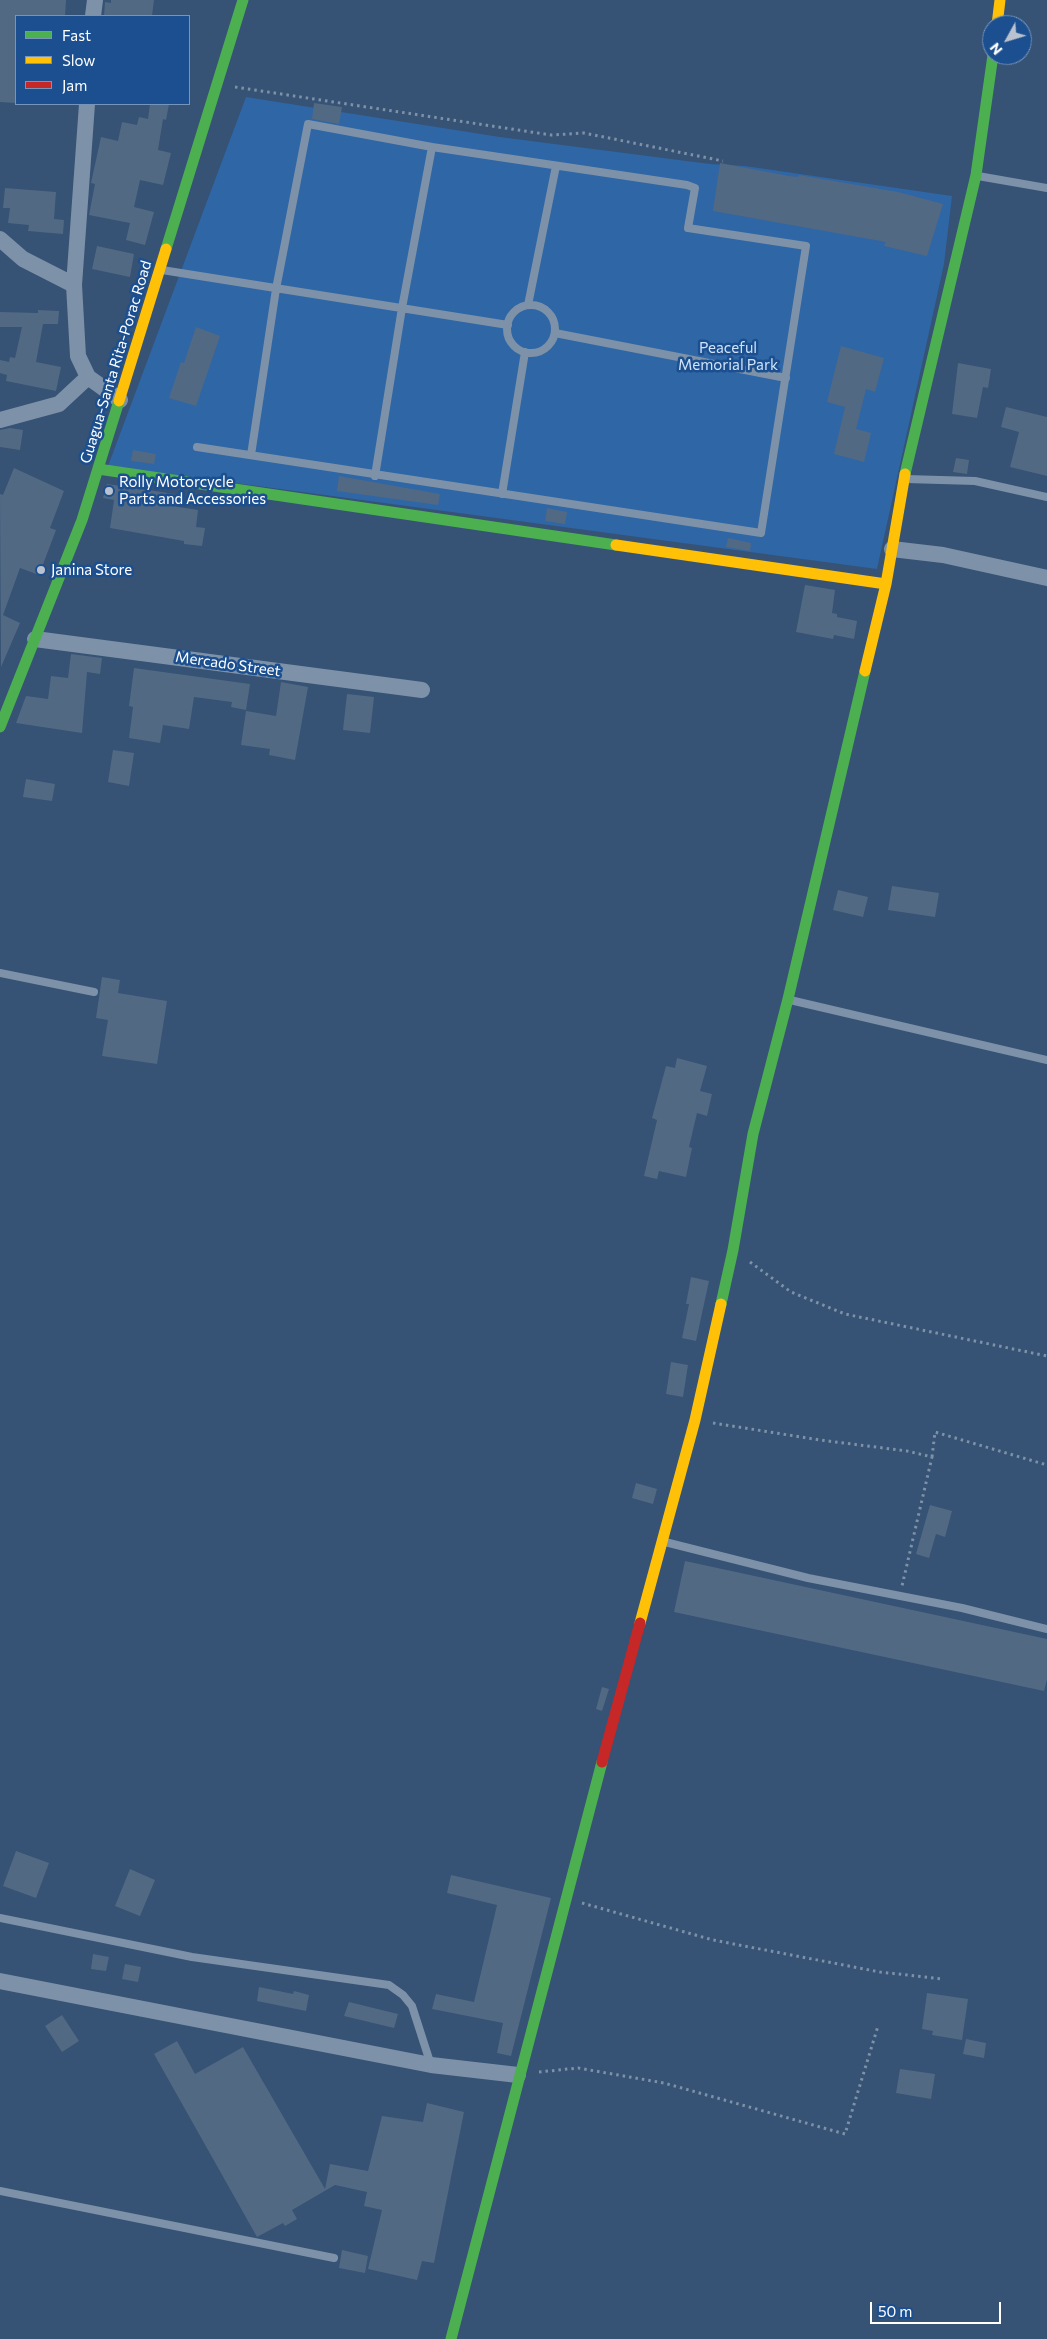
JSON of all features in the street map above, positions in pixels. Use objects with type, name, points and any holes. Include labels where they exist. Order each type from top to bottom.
[{"type":"street","points":[[93,15],[95,0]]},
{"type":"street","name":"Guagua-Santa Rita-Porac Road","points":[[0,727],[82,520],[243,0]]},
{"type":"street","points":[[998,15],[1000,0]]},
{"type":"street","points":[[451,2339],[564,1898],[695,1420],[733,1250],[753,1134],[788,999],[886,584],[904,478],[976,176],[992,65]]},
{"type":"street","points":[[87,105],[74,285],[78,356],[88,377],[120,400]]},
{"type":"street","points":[[0,239],[23,258],[74,285]]},
{"type":"street","points":[[0,420],[59,404],[88,377]]},
{"type":"street","points":[[98,469],[886,584]]},
{"type":"street","points":[[892,549],[943,555],[1047,578]]},
{"type":"street","name":"Mercado Street","points":[[35,639],[422,690]]},
{"type":"street","points":[[0,1981],[432,2065],[518,2074]]},
{"type":"lane","points":[[197,447],[375,476],[761,533],[806,246],[688,228],[695,188],[687,185],[432,147],[308,124],[276,288],[251,455]]},
{"type":"lane","points":[[375,476],[402,308],[432,147]]},
{"type":"lane","points":[[528,305],[556,166]]},
{"type":"lane","points":[[976,176],[1047,188]]},
{"type":"lane","points":[[160,270],[508,325]]},
{"type":"lane","points":[[528,305],[541,307],[546,310],[552,317],[555,333],[551,344],[545,350],[532,354],[513,344],[508,337],[508,325],[512,314],[528,305]]},
{"type":"lane","points":[[555,333],[786,378]]},
{"type":"lane","points":[[502,494],[525,352]]},
{"type":"lane","points":[[904,478],[975,481],[1047,497]]},
{"type":"lane","points":[[0,972],[94,992]]},
{"type":"lane","points":[[788,999],[1047,1060]]},
{"type":"lane","points":[[663,1541],[808,1578],[962,1608],[1047,1629]]},
{"type":"lane","points":[[0,1918],[192,1957],[389,1985],[404,1995],[412,2006],[432,2065]]},
{"type":"lane","points":[[0,2191],[334,2258]]},
{"type":"path","points":[[217,84],[551,135],[584,133],[723,161]]},
{"type":"path","points":[[733,1250],[791,1292],[845,1314],[1047,1356]]},
{"type":"path","points":[[695,1420],[820,1440],[907,1450],[932,1458]]},
{"type":"path","points":[[899,1595],[932,1458],[935,1432],[1047,1465]]},
{"type":"path","points":[[564,1898],[713,1940],[880,1972],[943,1979]]},
{"type":"path","points":[[518,2074],[578,2068],[664,2083],[845,2134],[878,2026]]},
{"type":"green space","name":"Peaceful Memorial Park","points":[[246,97],[500,137],[710,164],[745,166],[952,196],[944,264],[877,569],[108,466]]},
{"type":"building","points":[[0,0],[66,0],[65,15],[15,15],[15,103],[0,102]]},
{"type":"building","points":[[111,0],[154,0],[152,15],[104,15],[105,2],[111,3]]},
{"type":"building","points":[[314,103],[342,107],[339,124],[312,119]]},
{"type":"building","points":[[150,105],[169,105],[166,120],[163,119],[158,150],[171,153],[163,185],[140,180],[134,207],[154,212],[145,245],[126,240],[130,223],[89,215],[95,184],[91,183],[101,137],[118,141],[122,122],[137,125],[139,117],[148,119]]},
{"type":"building","points":[[720,163],[789,176],[798,177],[799,175],[898,192],[943,204],[927,256],[884,246],[886,242],[713,211]]},
{"type":"building","points":[[5,188],[56,192],[54,219],[64,220],[63,234],[28,231],[29,225],[8,223],[10,208],[3,208]]},
{"type":"building","points":[[97,246],[134,254],[130,277],[92,269]]},
{"type":"building","points":[[38,310],[59,311],[58,324],[43,324],[36,362],[61,367],[56,391],[6,381],[7,375],[0,373],[0,360],[9,362],[10,357],[15,358],[22,327],[0,327],[0,312],[38,313]]},
{"type":"building","points":[[196,327],[220,336],[196,406],[169,398],[181,362],[184,363]]},
{"type":"building","points":[[841,346],[884,358],[875,392],[866,389],[856,429],[871,433],[864,462],[834,454],[845,407],[827,402]]},
{"type":"building","points":[[958,363],[991,369],[988,388],[983,387],[977,418],[952,414]]},
{"type":"building","points":[[1006,407],[1047,417],[1047,476],[1010,467],[1019,432],[1001,427]]},
{"type":"building","points":[[10,428],[23,430],[20,450],[0,447],[0,430]]},
{"type":"building","points":[[133,450],[156,454],[154,464],[131,461]]},
{"type":"building","points":[[956,458],[969,460],[967,474],[953,472]]},
{"type":"building","points":[[14,468],[64,491],[50,528],[56,530],[39,575],[20,568],[3,615],[20,623],[1,667],[0,494],[3,495]]},
{"type":"building","points":[[339,476],[440,494],[438,505],[337,491]]},
{"type":"building","points":[[107,484],[175,494],[172,506],[198,510],[196,527],[205,528],[202,546],[110,528],[114,500],[103,498]]},
{"type":"building","points":[[547,508],[567,512],[565,524],[545,521]]},
{"type":"building","points":[[728,538],[751,543],[750,551],[726,547]]},
{"type":"building","points":[[805,585],[835,590],[832,613],[837,614],[837,617],[857,621],[854,639],[834,635],[833,639],[796,632]]},
{"type":"building","points":[[71,654],[102,658],[100,674],[87,672],[82,733],[16,723],[26,696],[48,699],[51,676],[68,678]]},
{"type":"building","points":[[134,668],[250,684],[246,710],[231,707],[232,702],[194,697],[189,729],[163,725],[160,743],[129,738],[133,707],[129,706]]},
{"type":"building","points":[[281,682],[308,687],[295,760],[269,755],[270,749],[241,745],[246,711],[276,716]]},
{"type":"building","points":[[347,694],[374,697],[370,733],[343,730]]},
{"type":"building","points":[[113,750],[134,753],[129,786],[108,782]]},
{"type":"building","points":[[26,779],[55,784],[52,801],[23,797]]},
{"type":"building","points":[[892,886],[939,893],[935,917],[888,910]]},
{"type":"building","points":[[838,890],[868,897],[863,917],[833,910]]},
{"type":"building","points":[[102,977],[120,980],[118,993],[167,1001],[157,1064],[102,1056],[108,1020],[96,1018]]},
{"type":"building","points":[[677,1058],[707,1066],[700,1091],[712,1094],[707,1116],[697,1113],[689,1147],[692,1148],[686,1177],[659,1171],[657,1179],[644,1176],[657,1120],[652,1118],[666,1066],[675,1068]]},
{"type":"building","points":[[691,1277],[709,1281],[696,1341],[682,1338],[689,1304],[686,1304]]},
{"type":"building","points":[[671,1362],[688,1365],[683,1397],[666,1394]]},
{"type":"building","points":[[636,1483],[657,1489],[653,1504],[632,1498]]},
{"type":"building","points":[[930,1505],[952,1511],[945,1537],[936,1534],[929,1558],[916,1554]]},
{"type":"building","points":[[685,1561],[1047,1639],[1047,1679],[1044,1691],[674,1612]]},
{"type":"building","points":[[602,1687],[609,1689],[602,1711],[596,1709]]},
{"type":"building","points":[[16,1851],[49,1863],[36,1898],[3,1886]]},
{"type":"building","points":[[130,1869],[155,1880],[140,1916],[115,1906]]},
{"type":"building","points":[[451,1875],[551,1898],[511,2056],[497,2053],[503,2023],[432,2009],[436,1994],[474,2002],[497,1905],[447,1893]]},
{"type":"building","points":[[93,1954],[109,1957],[106,1971],[91,1969]]},
{"type":"building","points":[[125,1964],[141,1967],[138,1982],[122,1979]]},
{"type":"building","points":[[259,1987],[293,1994],[294,1991],[309,1995],[306,2011],[257,2001]]},
{"type":"building","points":[[927,1993],[968,1999],[962,2040],[932,2035],[933,2031],[922,2029]]},
{"type":"building","points":[[349,2002],[398,2014],[394,2028],[344,2016]]},
{"type":"building","points":[[62,2015],[79,2041],[62,2052],[45,2026]]},
{"type":"building","points":[[966,2039],[986,2043],[984,2058],[963,2054]]},
{"type":"building","points":[[177,2041],[195,2074],[243,2047],[325,2189],[330,2164],[368,2171],[382,2116],[423,2122],[427,2103],[464,2112],[434,2263],[422,2261],[417,2280],[368,2269],[382,2210],[364,2206],[367,2192],[335,2185],[292,2210],[297,2219],[285,2226],[283,2223],[257,2237],[154,2054]]},
{"type":"building","points":[[900,2069],[935,2074],[931,2099],[896,2093]]},
{"type":"building","points":[[342,2250],[368,2256],[365,2273],[339,2268]]},
{"type":"traffic: fast","points":[[166,249],[243,0]]},
{"type":"traffic: fast","points":[[905,474],[976,175],[992,65]]},
{"type":"traffic: fast","points":[[0,727],[82,520],[119,401]]},
{"type":"traffic: fast","points":[[98,469],[616,545]]},
{"type":"traffic: fast","points":[[721,1304],[733,1250],[753,1134],[788,999],[865,671]]},
{"type":"traffic: fast","points":[[451,2339],[602,1762]]},
{"type":"traffic: slow","points":[[998,15],[1000,0]]},
{"type":"traffic: slow","points":[[119,401],[166,249]]},
{"type":"traffic: slow","points":[[865,671],[886,584],[905,474]]},
{"type":"traffic: slow","points":[[616,545],[886,584]]},
{"type":"traffic: slow","points":[[640,1623],[695,1420],[721,1304]]},
{"type":"traffic: jam","points":[[602,1762],[640,1623]]},
{"type":"place","name":"Rolly Motorcycle Parts and Accessories","points":[[109,491]]},
{"type":"place","name":"Janina Store","points":[[41,570]]}]
